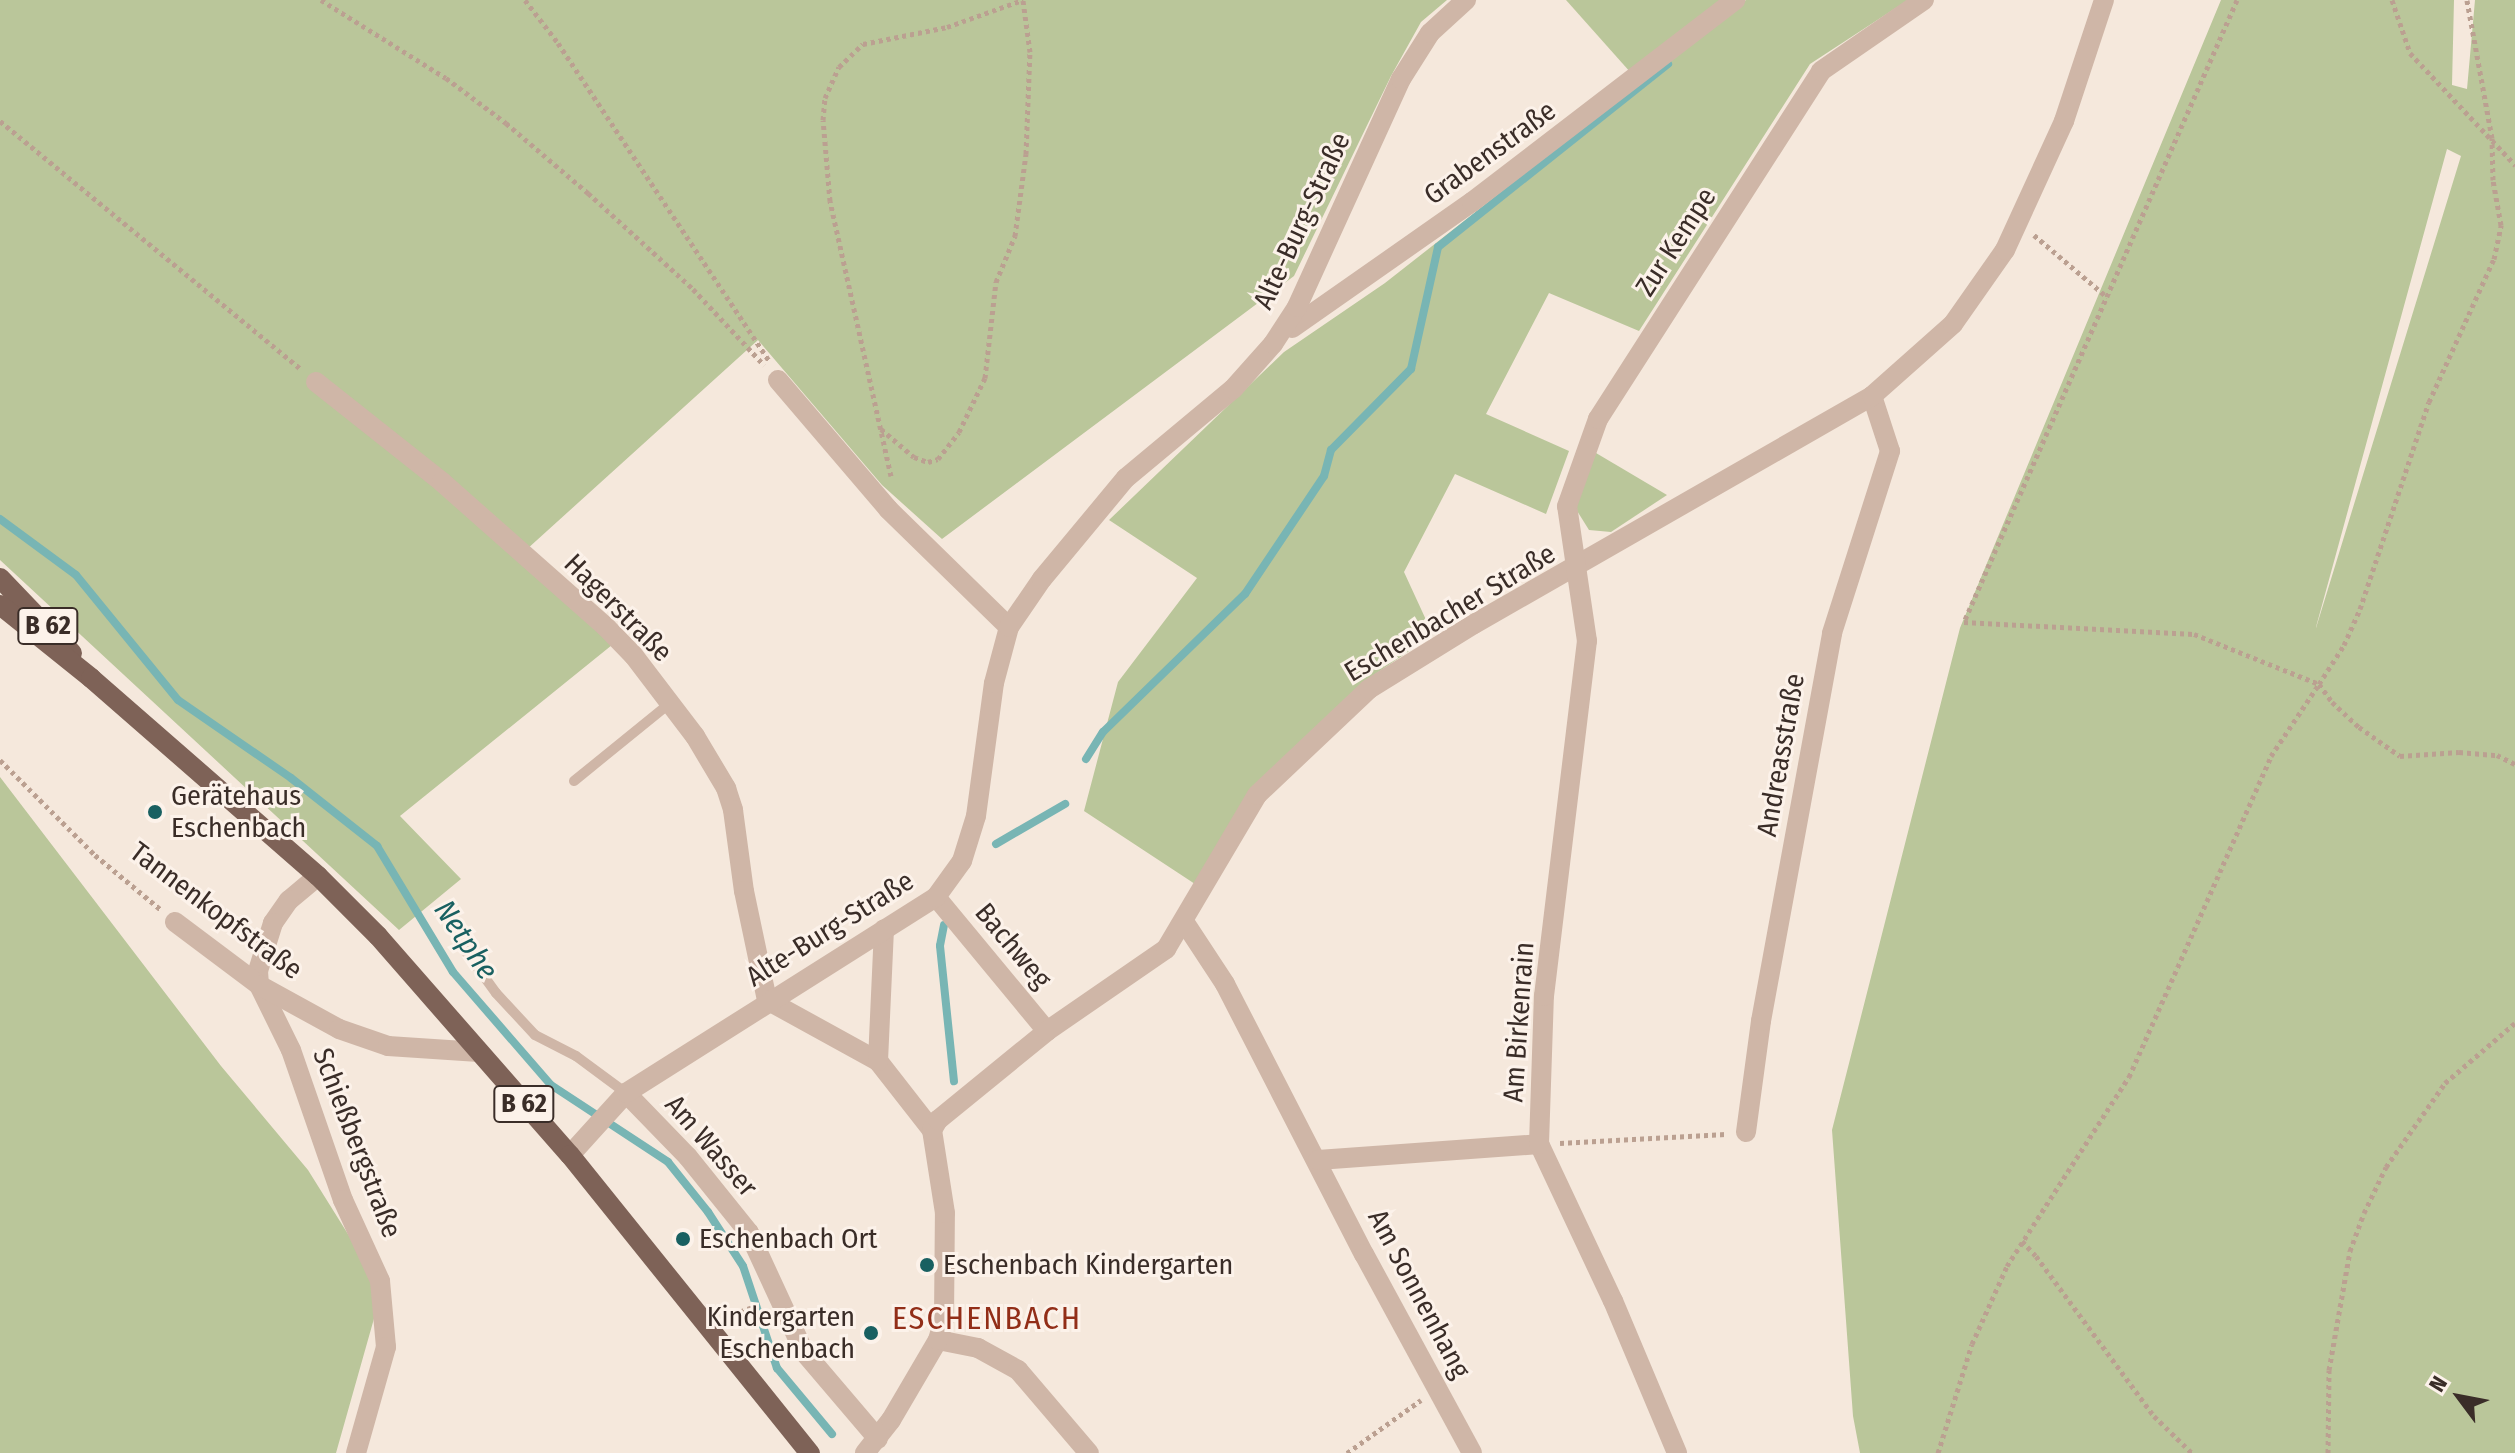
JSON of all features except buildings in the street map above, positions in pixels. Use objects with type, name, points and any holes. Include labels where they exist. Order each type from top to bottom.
[{"type":"main road","name":"B 62","points":[[0,578],[61,639],[91,678]]},
{"type":"main road","name":"B 62","points":[[0,605],[91,678],[318,876],[378,936],[570,1155],[810,1453]]},
{"type":"street","name":"Alte-Burg-Straße","points":[[570,1155],[619,1100],[767,1000],[936,897],[962,861],[976,816],[994,683],[1009,627],[1042,579],[1126,478],[1233,389],[1273,344],[1297,307],[1401,79],[1430,33],[1466,0]]},
{"type":"street","name":"Grabenstraße","points":[[1273,344],[1309,313],[1472,202],[1592,114],[1735,0]]},
{"type":"street","name":"Zur Kempe","points":[[1575,569],[1567,506],[1598,419],[1821,71],[1924,0]]},
{"type":"street","name":"Eschenbacher Straße","points":[[932,1130],[950,1109],[1047,1031],[1147,966],[1166,949],[1185,923],[1257,795],[1369,689],[1474,624],[1575,569],[1872,396],[1953,324],[2005,250],[2064,121],[2104,0]]},
{"type":"street","points":[[778,380],[896,518],[1009,627]]},
{"type":"street","name":"Hagerstraße","points":[[316,382],[442,482],[606,627],[695,736],[726,788],[733,810],[744,891],[767,1000]]},
{"type":"street","name":"Andreasstraße","points":[[1746,1132],[1761,1021],[1832,633],[1890,451],[1872,396]]},
{"type":"street","name":"Am Birkenrain","points":[[1575,569],[1587,641],[1544,996],[1539,1144],[1613,1301],[1677,1453]]},
{"type":"street","points":[[259,985],[264,944],[273,923],[289,900],[318,876]]},
{"type":"street","name":"Bachweg","points":[[936,897],[1047,1031]]},
{"type":"street","name":"Tannenkopfstraße","points":[[175,922],[259,985],[359,1037],[388,1046],[479,1052]]},
{"type":"street","name":"Am Sonnenhang","points":[[1185,923],[1225,984],[1364,1254],[1472,1453]]},
{"type":"street","points":[[878,1061],[884,929]]},
{"type":"street","name":"Schießbergstraße","points":[[259,985],[291,1050],[343,1200],[380,1281],[386,1347],[356,1453]]},
{"type":"street","points":[[767,1000],[878,1061],[932,1130],[945,1227],[947,1297],[938,1340],[872,1446]]},
{"type":"street","name":"Am Wasser","points":[[619,1100],[688,1157],[749,1233],[804,1352],[872,1446]]},
{"type":"street","points":[[1318,1160],[1539,1144]]},
{"type":"street","points":[[938,1340],[978,1348],[1018,1370],[1089,1453]]},
{"type":"lane","points":[[574,781],[670,703]]},
{"type":"lane","points":[[462,946],[496,993],[535,1035],[576,1056],[619,1100]]},
{"type":"path","points":[[321,0],[446,78],[506,123],[681,278],[778,380]]},
{"type":"path","points":[[525,0],[558,43],[765,352],[778,380]]},
{"type":"path","points":[[879,428],[914,457],[928,462],[938,459],[959,432],[985,378],[996,282],[1015,236],[1026,154],[1030,52],[1023,0],[947,27],[863,44],[839,67],[825,98],[823,120],[830,201],[879,428],[893,482]]},
{"type":"path","points":[[2237,0],[1964,622],[2194,634],[2319,684],[2359,727],[2400,756],[2459,752],[2497,755],[2515,764]]},
{"type":"path","points":[[2392,0],[2410,53],[2515,165]]},
{"type":"path","points":[[1938,1453],[1972,1344],[2022,1241],[2129,1077],[2271,756],[2344,645],[2360,609],[2429,402],[2494,259],[2501,225],[2493,180],[2492,138],[2467,0]]},
{"type":"path","points":[[0,121],[316,382]]},
{"type":"path","points":[[2018,221],[2107,297]]},
{"type":"path","name":"Tannenkopfstraße","points":[[0,760],[95,855],[175,922]]},
{"type":"path","points":[[2328,1453],[2329,1370],[2350,1251],[2364,1213],[2386,1167],[2445,1083],[2515,1023]]},
{"type":"path","points":[[1539,1144],[1746,1132]]},
{"type":"path","points":[[2022,1241],[2154,1416],[2192,1453]]},
{"type":"path","points":[[736,1312],[767,1302]]},
{"type":"path","points":[[1347,1453],[1437,1388]]},
{"type":"green space","points":[[0,0],[1447,0],[1421,22],[1391,76],[1294,276],[942,539],[882,485],[758,340],[526,550],[612,645],[400,816],[461,879],[399,930],[0,560]]},
{"type":"green space","points":[[1566,0],[1723,0],[1631,73]]},
{"type":"green space","points":[[1746,0],[1908,0],[1810,64],[1639,331],[1549,293],[1486,414],[1569,451],[1546,514],[1455,474],[1404,572],[1433,635],[1365,681],[1195,884],[1084,811],[1118,682],[1197,578],[1109,520],[1284,352],[1385,283]]},
{"type":"green space","points":[[2221,0],[2454,0],[2452,85],[2467,89],[2475,0],[2515,0],[2515,1453],[1860,1453],[1853,1416],[1832,1130],[1960,628]],"holes":[[[2447,149],[2461,156],[2316,628]]]},
{"type":"green space","points":[[1596,453],[1667,495],[1611,532],[1589,530],[1574,506]]},
{"type":"green space","points":[[0,777],[221,1066],[308,1170],[371,1271],[375,1315],[336,1453],[0,1453]]},
{"type":"waterway","points":[[1086,759],[1103,732],[1245,594],[1324,476],[1331,450],[1411,369],[1438,247],[1668,64]]},
{"type":"waterway","name":"Netphe","points":[[0,519],[76,575],[178,700],[291,778],[377,846],[453,972],[551,1085],[668,1162],[708,1212],[743,1266],[777,1368],[832,1434]]},
{"type":"waterway","points":[[996,844],[1065,804]]},
{"type":"waterway","points":[[944,925],[940,946],[954,1081]]},
{"type":"place","name":"Gerätehaus Eschenbach","points":[[155,812]]},
{"type":"place","name":"Eschenbach Ort","points":[[683,1239]]},
{"type":"place","name":"Eschenbach Kindergarten","points":[[927,1265]]},
{"type":"place","name":"Kindergarten Eschenbach","points":[[871,1333]]},
{"type":"district","name":"ESCHENBACH","points":[[987,1318]]}]
